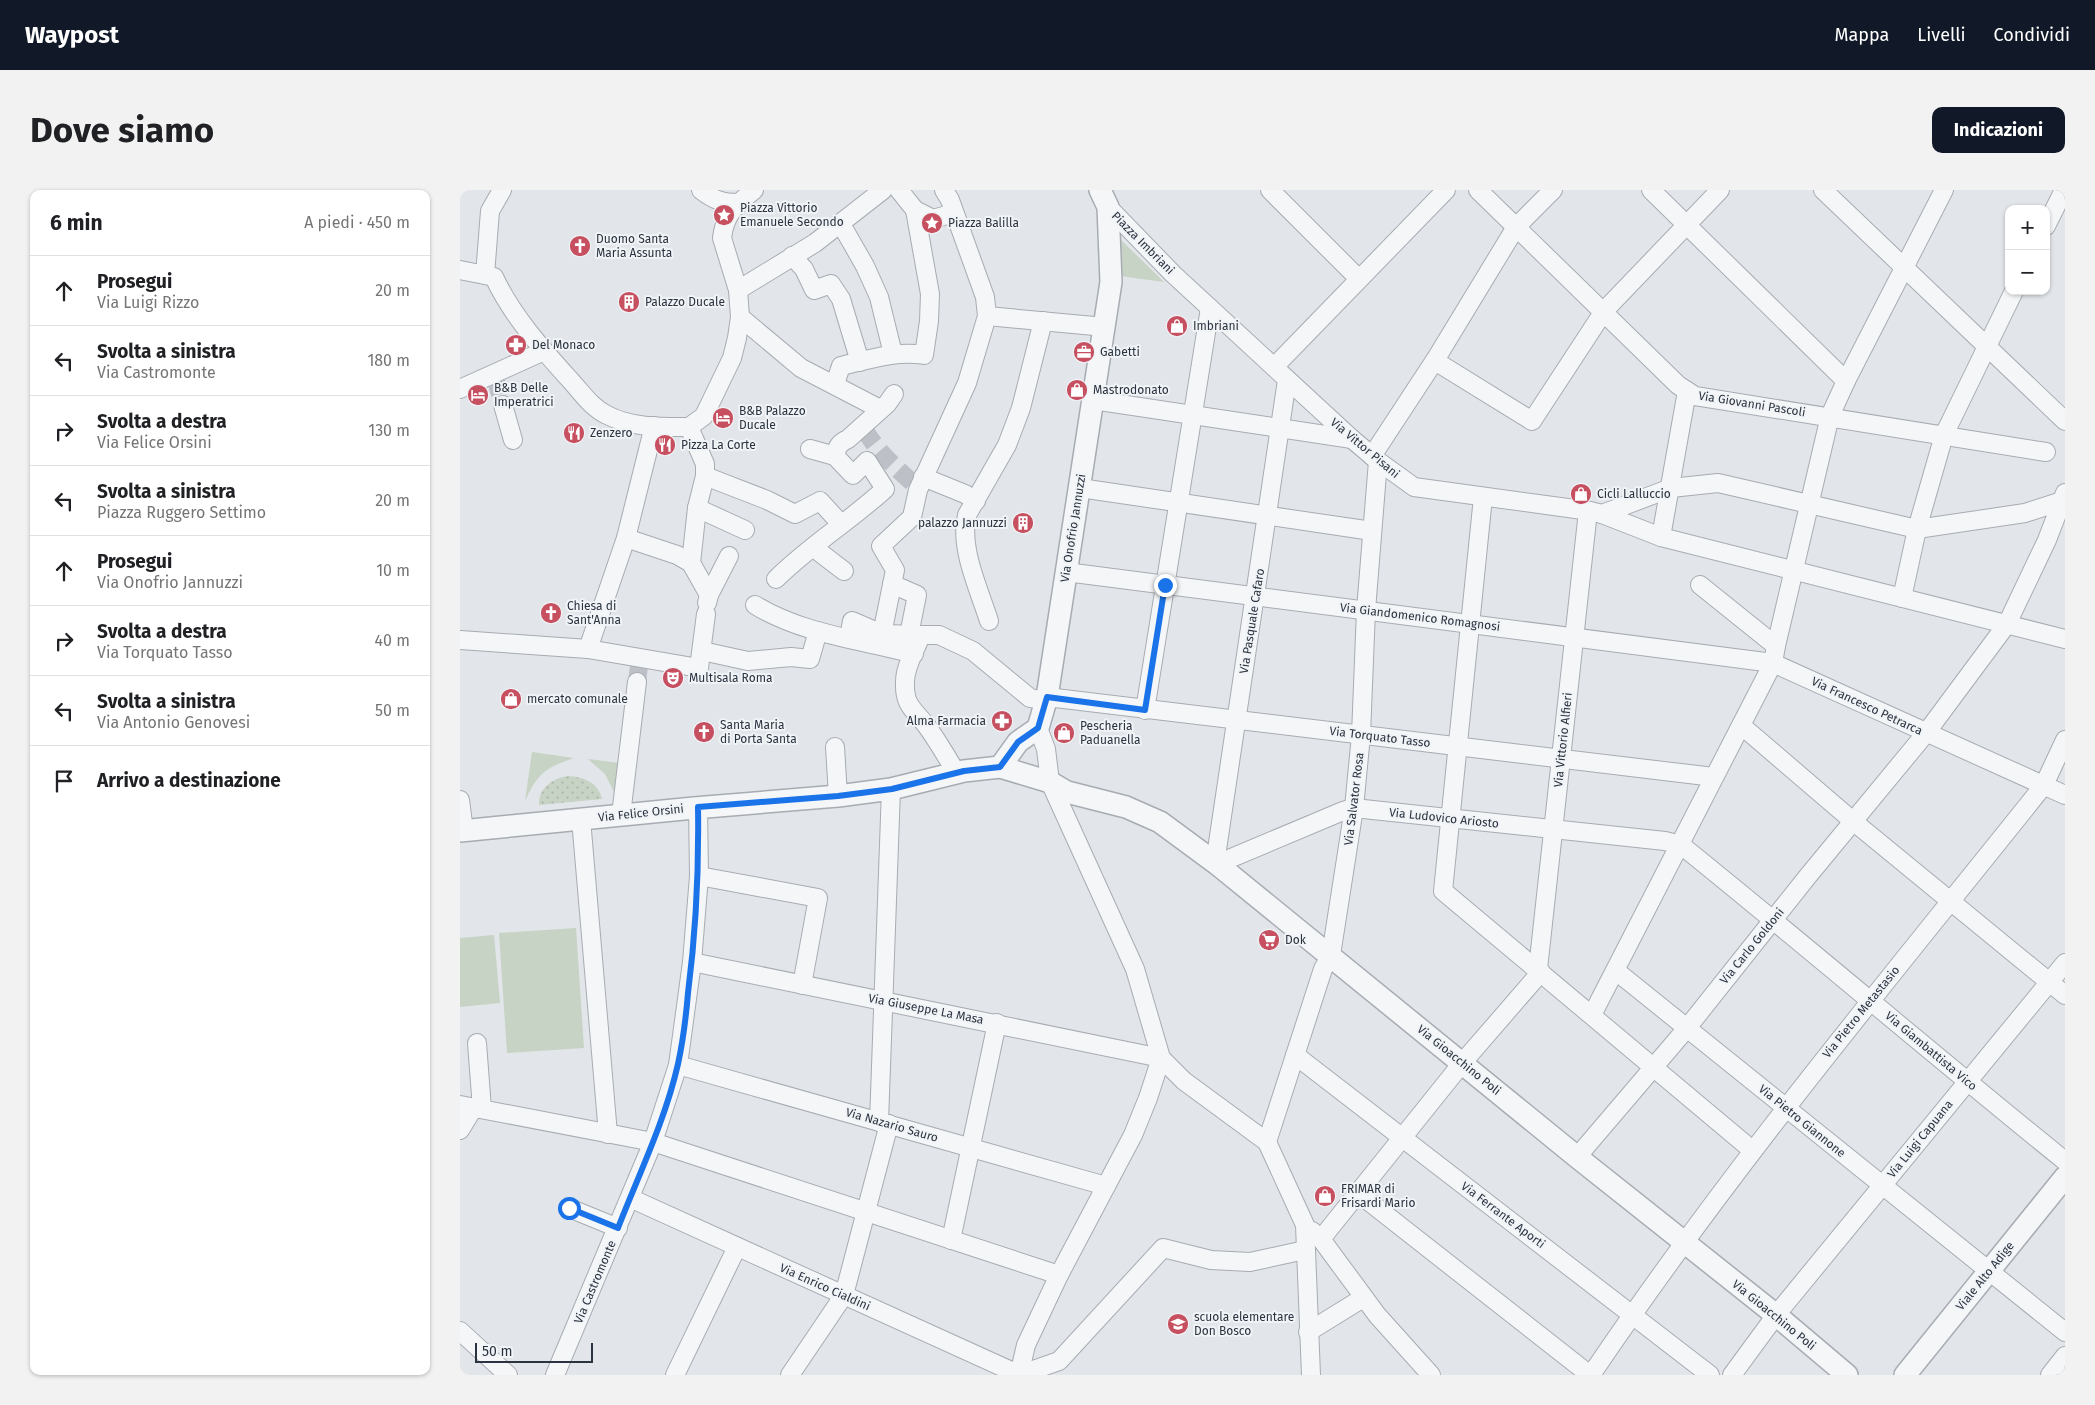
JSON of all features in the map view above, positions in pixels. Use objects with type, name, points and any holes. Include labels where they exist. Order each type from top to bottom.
[{"type":"street","points":[[485,275],[490,211],[502,190]]},
{"type":"street","points":[[701,190],[722,203],[738,203]]},
{"type":"street","points":[[460,270],[494,277],[501,292],[544,351],[592,404],[605,415],[635,425],[689,427],[704,416],[732,358],[740,317],[738,290],[722,238],[723,230],[727,217],[738,203],[754,190]]},
{"type":"street","points":[[738,290],[841,224],[883,190]]},
{"type":"street","points":[[899,190],[915,210],[933,219],[954,212]]},
{"type":"street","points":[[848,638],[852,621],[882,634],[895,570],[881,546],[912,517],[919,484],[967,383],[987,316],[985,297],[944,190]]},
{"type":"street","points":[[1270,190],[1359,279]]},
{"type":"street","points":[[1274,367],[1446,190]]},
{"type":"street","name":"Via Giovanni Pascoli","points":[[1478,190],[1678,385],[1695,396],[1830,416],[2046,452]]},
{"type":"street","points":[[1375,459],[1516,227],[1553,190]]},
{"type":"street","points":[[1650,190],[1846,381]]},
{"type":"street","points":[[1434,361],[1532,421],[1604,311],[1720,190]]},
{"type":"street","points":[[1823,190],[2065,421]]},
{"type":"street","points":[[1592,1015],[1742,726],[1775,654],[1830,416],[1944,190]]},
{"type":"street","points":[[2050,218],[2064,190]]},
{"type":"street","name":"Piazza Imbriani","points":[[1104,199],[1177,278]]},
{"type":"street","name":"Piazza Imbriani","points":[[1104,199],[1110,282],[1105,327]]},
{"type":"street","points":[[835,384],[841,366],[893,354],[914,353],[924,355],[930,321],[930,294],[915,210]]},
{"type":"street","points":[[841,224],[865,266],[879,297],[893,354]]},
{"type":"street","points":[[792,256],[804,269],[814,290],[831,284],[841,299],[860,362]]},
{"type":"street","name":"Via Vittor Pisani","points":[[1177,278],[1352,439],[1375,459],[1414,487],[1595,512]]},
{"type":"street","points":[[1902,598],[1917,529],[1944,435],[2012,295]]},
{"type":"street","points":[[1145,710],[1210,308]]},
{"type":"street","points":[[987,316],[1105,327]]},
{"type":"street","points":[[740,317],[801,368],[880,409]]},
{"type":"street","points":[[989,621],[965,543],[966,522],[1007,445],[1021,408],[1042,321]]},
{"type":"street","name":"Via Onofrio Jannuzzi","points":[[1038,728],[1047,699],[1105,327]]},
{"type":"street","points":[[460,389],[544,351]]},
{"type":"street","name":"Via Pasquale Cafaro","points":[[1216,863],[1287,380]]},
{"type":"street","points":[[1661,537],[1687,391]]},
{"type":"street","points":[[835,456],[841,442],[863,427],[887,404],[894,394]]},
{"type":"street","points":[[1093,400],[1352,439]]},
{"type":"street","points":[[503,405],[513,440]]},
{"type":"street","points":[[588,649],[626,538],[654,426]]},
{"type":"street","points":[[689,427],[704,456],[705,476],[697,508],[691,563],[707,604]]},
{"type":"street","points":[[776,579],[796,559],[814,548],[885,489],[867,461],[853,474],[835,456],[810,450]]},
{"type":"street","name":"Via Salvator Rosa","points":[[1267,1142],[1323,969],[1331,955],[1354,808],[1361,735],[1375,459]]},
{"type":"street","points":[[705,476],[795,514],[820,501],[841,524]]},
{"type":"street","points":[[1595,512],[1670,488],[1718,483],[1917,529],[2025,513],[2064,498]]},
{"type":"street","points":[[919,484],[965,494],[976,501]]},
{"type":"street","points":[[1080,488],[1372,531]]},
{"type":"street","points":[[1483,497],[1443,892],[1540,971],[1752,1150]]},
{"type":"street","name":"Via Carlo Goldoni","points":[[1577,1157],[1687,1028],[1773,919],[1926,733],[2007,624],[2047,540],[2064,498]]},
{"type":"street","points":[[697,508],[745,530]]},
{"type":"street","points":[[1595,512],[1661,537],[2065,639]]},
{"type":"street","name":"Via Vittorio Alfieri","points":[[1540,971],[1574,637],[1595,512]]},
{"type":"street","points":[[626,538],[677,555],[691,563]]},
{"type":"street","points":[[814,548],[844,571]]},
{"type":"street","points":[[460,640],[588,649],[639,669],[699,668],[707,604],[729,556]]},
{"type":"street","name":"Via Giandomenico Romagnosi","points":[[1066,572],[1574,637],[1775,654]]},
{"type":"street","points":[[892,584],[917,595],[914,654],[908,665],[905,681],[906,698],[957,774]]},
{"type":"street","name":"Via Francesco Petrarca","points":[[1700,585],[1775,654],[1926,733],[2065,795]]},
{"type":"street","points":[[754,606],[767,613],[818,631],[914,654]]},
{"type":"street","points":[[702,651],[748,661],[791,657],[810,660],[818,631]]},
{"type":"street","name":"Via Torquato Tasso","points":[[882,634],[939,635],[973,651],[1030,698],[1236,720],[1714,777]]},
{"type":"street","points":[[621,815],[639,669]]},
{"type":"street","points":[[1742,726],[1854,822],[2065,995]]},
{"type":"street","points":[[1000,767],[1018,742],[1038,728],[1046,749],[1050,782],[1062,803],[1135,969],[1160,1058],[1184,1081],[1267,1142],[1305,1225],[1311,1375]]},
{"type":"street","name":"Via Pietro Metastasio","points":[[1590,1375],[1683,1242],[1785,1107],[2044,785],[2065,740]]},
{"type":"street","points":[[835,747],[838,796]]},
{"type":"street","name":"Via Felice Orsini","points":[[462,831],[698,807],[838,796],[892,789],[957,774],[1000,767]]},
{"type":"street","name":"Via Gioacchino Poli","points":[[1000,767],[1050,782],[1067,792],[1126,807],[1160,822],[1216,863],[1331,955],[1577,1157],[1776,1315],[1847,1375]]},
{"type":"street","points":[[790,1375],[844,1295],[866,1212],[884,1123],[882,1001],[892,789]]},
{"type":"street","points":[[460,800],[462,831]]},
{"type":"street","name":"Via Castromonte","points":[[555,1375],[653,1142],[678,1065],[692,962],[699,876],[698,807]]},
{"type":"street","name":"Via Ludovico Ariosto","points":[[1216,863],[1342,810],[1354,808],[1665,841],[1681,845]]},
{"type":"street","points":[[581,819],[608,1134]]},
{"type":"street","name":"Via Giambattista Vico","points":[[1681,845],[1871,1000],[1966,1082],[2065,1161]]},
{"type":"street","points":[[699,876],[818,898],[802,985]]},
{"type":"street","name":"Via Giuseppe La Masa","points":[[692,962],[1160,1058]]},
{"type":"street","name":"Via Luigi Capuana","points":[[1732,1375],[1776,1315],[2065,963]]},
{"type":"street","points":[[1322,1239],[1463,1062],[1540,971]]},
{"type":"street","name":"Via Pietro Giannone","points":[[1616,971],[2065,1332]]},
{"type":"street","points":[[951,1240],[997,1024]]},
{"type":"street","points":[[460,1130],[472,1107],[477,1043]]},
{"type":"street","name":"Via Ferrante Aporti","points":[[1295,1054],[1710,1375]]},
{"type":"street","points":[[1020,1375],[1026,1345],[1133,1135],[1148,1098],[1160,1058]]},
{"type":"street","name":"Via Nazario Sauro","points":[[678,1065],[1106,1186]]},
{"type":"street","points":[[472,1107],[653,1142],[1060,1275]]},
{"type":"street","name":"Viale Alto Adige","points":[[1906,1375],[2065,1177]]},
{"type":"street","points":[[1358,1193],[1590,1375]]},
{"type":"street","name":"Via Enrico Cialdini","points":[[630,1198],[1020,1375]]},
{"type":"street","points":[[569,1208],[618,1228]]},
{"type":"street","points":[[1305,1225],[1322,1239],[1363,1298],[1430,1375]]},
{"type":"street","points":[[675,1375],[737,1247]]},
{"type":"street","points":[[1020,1375],[1059,1361],[1163,1248],[1211,1260],[1250,1262],[1305,1250]]},
{"type":"street","points":[[1308,1332],[1363,1298]]},
{"type":"street","points":[[460,1332],[508,1375]]},
{"type":"street","points":[[2050,1375],[2065,1356]]},
{"type":"green space","points":[[1119,238],[1164,282],[1120,276]]},
{"type":"green space","points":[[532,752],[574,758],[556,765],[544,773],[534,784],[525,801]]},
{"type":"green space","points":[[588,759],[619,763],[615,794],[605,774]]},
{"type":"green space","points":[[568,776],[584,779],[589,782],[597,788],[602,799],[539,805],[541,794],[548,785],[557,779]]},
{"type":"green space","points":[[576,928],[584,1048],[507,1053],[499,933]]},
{"type":"green space","points":[[494,935],[500,1003],[460,1007],[460,938]]},
{"type":"tunnel","points":[[495,377],[503,405]]},
{"type":"tunnel","points":[[864,429],[881,452],[915,485]]},
{"type":"tunnel","points":[[637,682],[639,666]]},
{"type":"place","name":"Piazza Vittorio Emanuele Secondo","points":[[724,215]]},
{"type":"place","name":"Piazza Balilla","points":[[932,223]]},
{"type":"place","name":"Duomo Santa Maria Assunta","points":[[580,246]]},
{"type":"place","name":"Palazzo Ducale","points":[[629,302]]},
{"type":"place","name":"Imbriani","points":[[1177,326]]},
{"type":"place","name":"Del Monaco","points":[[516,345]]},
{"type":"place","name":"Gabetti","points":[[1084,352]]},
{"type":"place","name":"Mastrodonato","points":[[1077,390]]},
{"type":"place","name":"B&B Delle Imperatrici","points":[[478,395]]},
{"type":"place","name":"B&B Palazzo Ducale","points":[[723,418]]},
{"type":"place","name":"Zenzero","points":[[574,433]]},
{"type":"place","name":"Pizza La Corte","points":[[665,445]]},
{"type":"place","name":"Cicli Lalluccio","points":[[1581,494]]},
{"type":"place","name":"palazzo Jannuzzi","points":[[1023,523]]},
{"type":"place","name":"Chiesa di Sant'Anna","points":[[551,613]]},
{"type":"place","name":"Multisala Roma","points":[[673,678]]},
{"type":"place","name":"mercato comunale","points":[[511,699]]},
{"type":"place","name":"Alma Farmacia","points":[[1002,721]]},
{"type":"place","name":"Santa Maria di Porta Santa","points":[[704,732]]},
{"type":"place","name":"Pescheria Paduanella","points":[[1064,733]]},
{"type":"place","name":"Dok","points":[[1269,940]]},
{"type":"place","name":"FRIMAR di Frisardi Mario","points":[[1325,1196]]},
{"type":"place","name":"scuola elementare Don Bosco","points":[[1178,1324]]},
{"type":"route","points":[[569,1208],[618,1228],[665,1107],[678,1065],[692,962],[699,876],[698,807],[838,796],[892,789],[964,771],[1000,767],[1018,742],[1038,728],[1047,697],[1145,710],[1165,585]]}]
